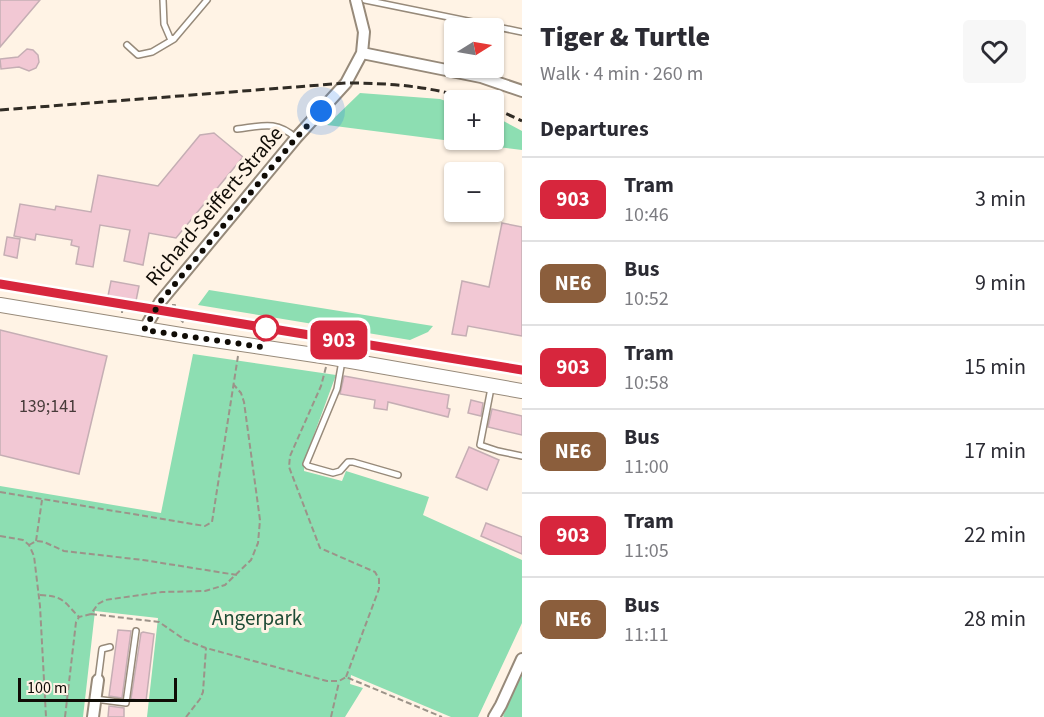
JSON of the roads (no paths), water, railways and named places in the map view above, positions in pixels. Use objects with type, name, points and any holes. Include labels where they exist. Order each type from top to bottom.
[{"type":"street","name":"Richard-Seiffert-Straße","points":[[144,330],[160,302],[296,138],[346,83],[362,53],[364,32],[356,0]]},
{"type":"street","points":[[362,53],[481,77],[522,91]]},
{"type":"street","points":[[0,305],[144,330],[335,358],[522,392]]},
{"type":"street","points":[[494,717],[522,659]]},
{"type":"street","points":[[93,717],[98,680]]},
{"type":"lane","points":[[164,0],[164,24],[170,38],[174,39]]},
{"type":"lane","points":[[127,45],[138,55],[152,52],[174,39],[207,0]]},
{"type":"lane","points":[[365,0],[522,32]]},
{"type":"lane","points":[[237,129],[271,124],[288,130],[296,138]]},
{"type":"lane","points":[[335,358],[337,389],[306,464],[333,473],[340,471],[348,462],[353,462],[398,475]]},
{"type":"lane","points":[[492,386],[480,446],[522,456]]},
{"type":"lane","points":[[95,699],[126,703],[136,631]]},
{"type":"lane","points":[[98,680],[102,649],[110,647]]},
{"type":"tram line","points":[[0,284],[522,370]]},
{"type":"tram line","name":"903","points":[[0,284],[522,370]]},
{"type":"railway","points":[[0,110],[346,83],[410,86],[444,92]]},
{"type":"railway","points":[[504,113],[522,121]]},
{"type":"park label","name":"Angerpark","points":[[257,618]]}]
